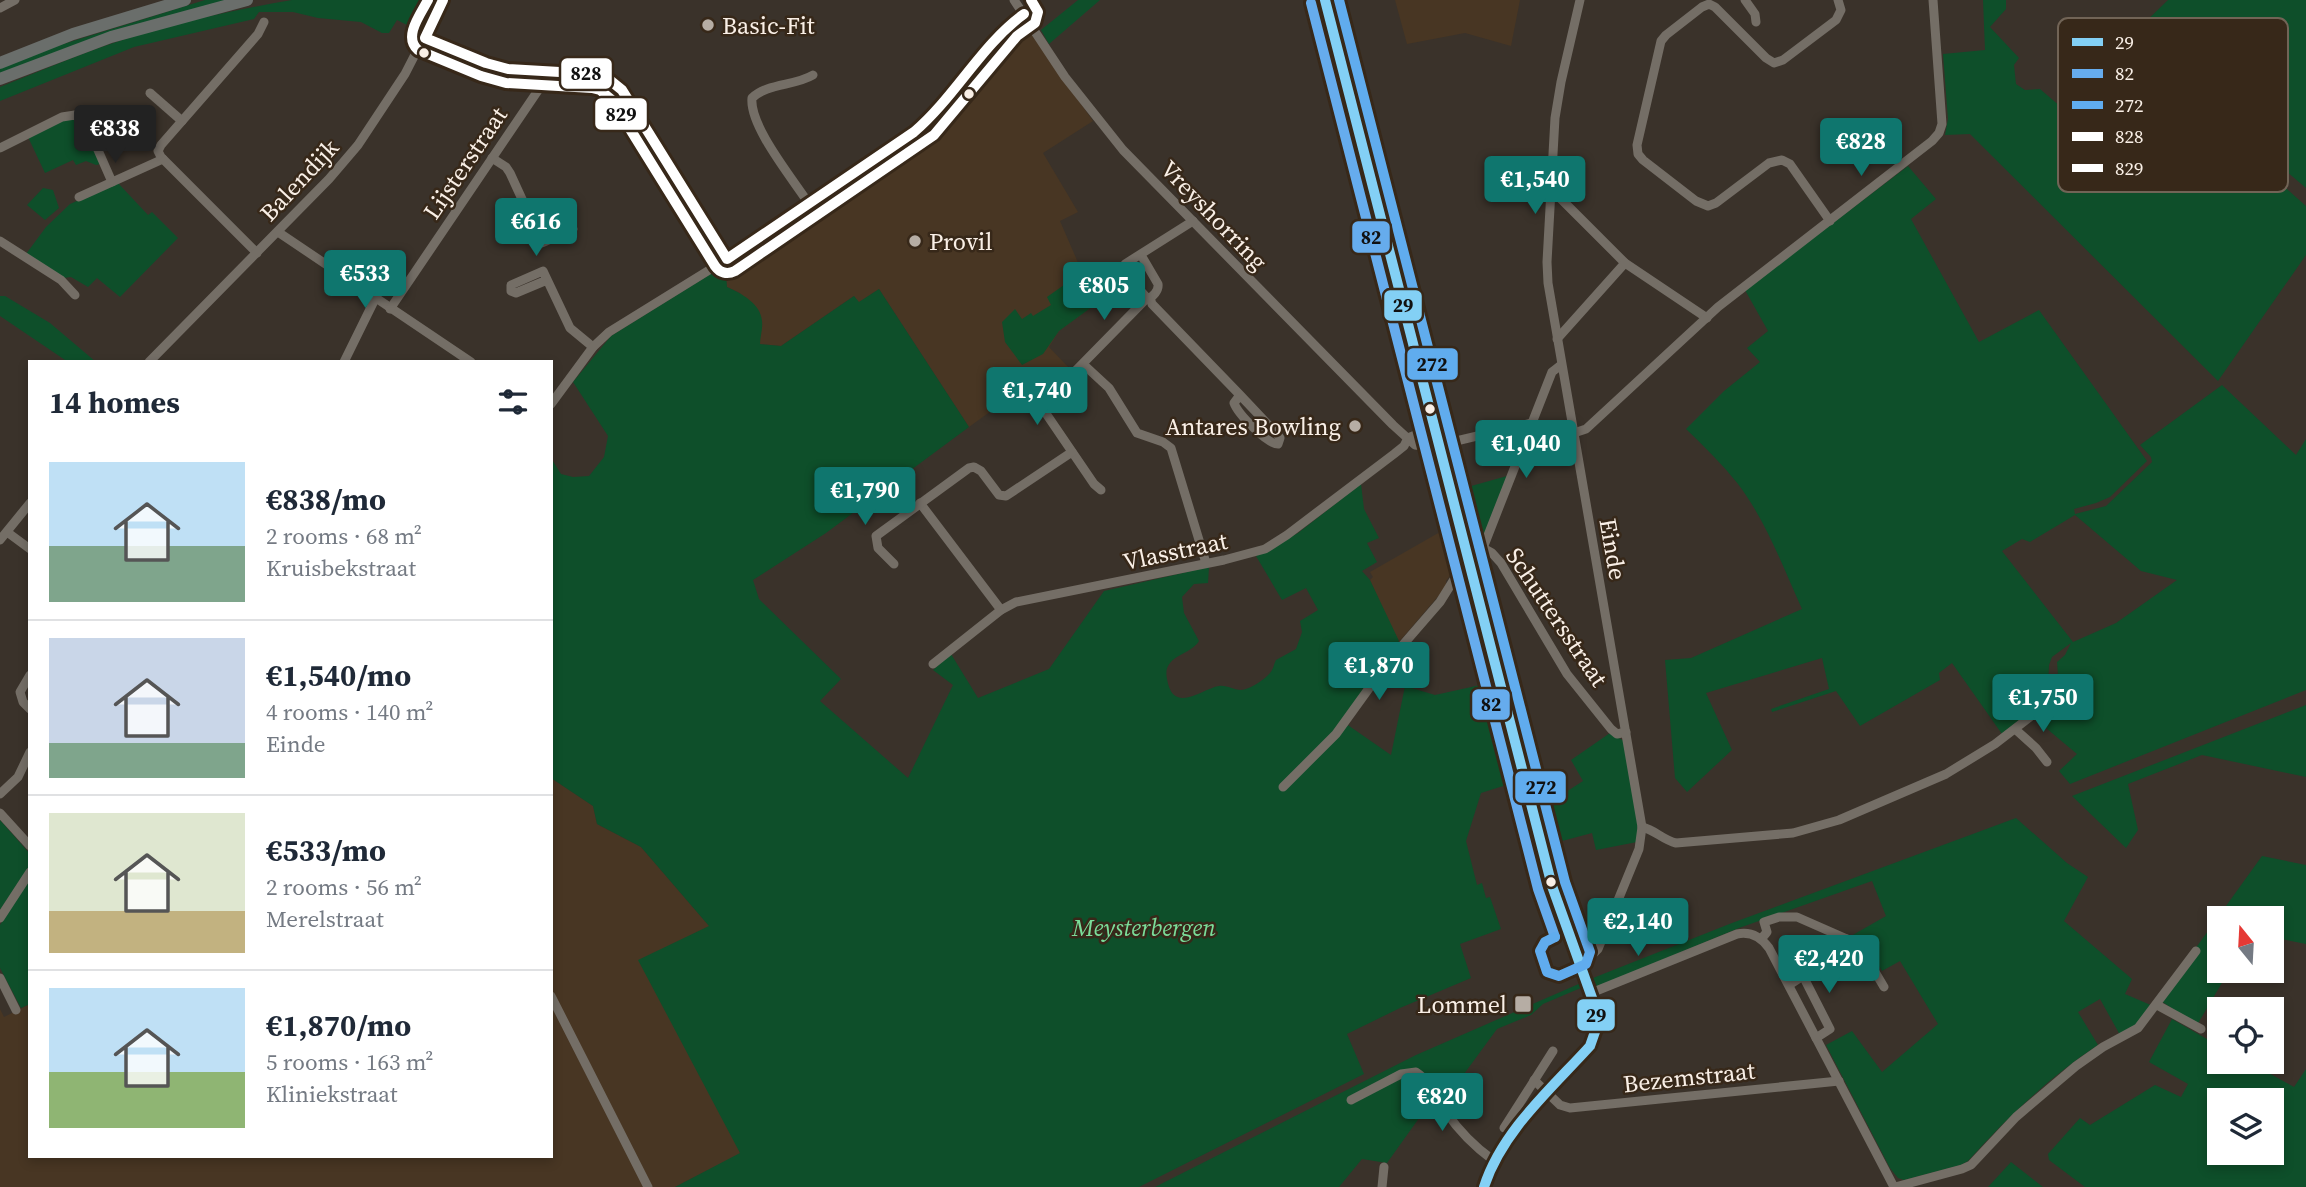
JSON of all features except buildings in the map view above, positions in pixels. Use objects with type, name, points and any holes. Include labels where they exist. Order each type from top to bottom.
[{"type":"highway","points":[[0,63],[73,34],[185,0]]},
{"type":"highway","points":[[0,79],[111,37],[247,0]]},
{"type":"main road","points":[[1325,0],[1557,904],[1597,1009],[1595,1034],[1581,1057],[1505,1141],[1493,1160],[1484,1187]]},
{"type":"street","points":[[0,8],[15,0]]},
{"type":"street","name":"Vreyshorring","points":[[1014,0],[1065,77],[1123,150],[1408,438]]},
{"type":"street","name":"Einde","points":[[1579,962],[1598,949],[1639,849],[1642,827],[1548,284],[1555,118],[1560,82],[1580,0]]},
{"type":"street","points":[[1745,0],[1755,14],[1756,22]]},
{"type":"street","points":[[1830,220],[1790,164],[1783,160],[1769,163],[1716,203],[1708,206],[1696,201],[1638,154],[1637,145],[1661,41],[1702,6],[1709,4],[1719,11],[1774,63],[1783,60],[1836,20],[1841,10],[1838,0]]},
{"type":"street","points":[[1574,433],[1586,429],[1707,318],[1932,141],[1941,129],[1933,0]]},
{"type":"street","name":"Balendijk","points":[[151,360],[278,232],[358,145],[391,97],[442,2]]},
{"type":"street","points":[[553,401],[593,347],[610,332],[727,259],[925,124],[1007,26],[1024,14]]},
{"type":"street","points":[[257,253],[159,155],[159,148],[258,33],[264,22]]},
{"type":"street","points":[[425,38],[496,66],[543,72],[594,74],[615,83],[633,105],[727,259]]},
{"type":"street","name":"Lijsterstraat","points":[[390,309],[539,89],[543,72]]},
{"type":"street","points":[[809,204],[757,125],[751,98],[759,92],[802,82],[813,75]]},
{"type":"street","points":[[150,93],[182,121]]},
{"type":"street","points":[[0,148],[62,117],[75,115],[87,125],[112,183]]},
{"type":"street","points":[[492,158],[508,169],[538,234]]},
{"type":"street","points":[[79,197],[163,159]]},
{"type":"street","points":[[1551,189],[1625,263],[1707,318]]},
{"type":"street","points":[[1193,221],[1125,264],[1124,271],[1277,434],[1280,438],[1278,444],[1268,442],[1237,410],[1234,403],[1240,395]]},
{"type":"street","points":[[278,232],[468,360]]},
{"type":"street","points":[[0,241],[71,283],[75,295]]},
{"type":"street","points":[[1101,490],[1094,484],[1047,415],[1045,407],[1048,400],[1083,364],[1155,294],[1158,284],[1141,255]]},
{"type":"street","points":[[1557,339],[1625,263]]},
{"type":"street","points":[[547,280],[570,328],[593,347]]},
{"type":"street","points":[[345,360],[375,299]]},
{"type":"street","points":[[1083,364],[1109,388],[1138,433],[1163,442],[1171,448],[1206,563]]},
{"type":"street","points":[[1447,592],[1468,557],[1483,548],[1552,372],[1562,366]]},
{"type":"street","points":[[1435,427],[1408,438],[1415,445],[1440,446],[1532,423]]},
{"type":"street","name":"Vlasstraat","points":[[933,664],[1001,610],[1024,600],[1090,589],[1253,553],[1273,544],[1394,454],[1404,446],[1408,438]]},
{"type":"street","points":[[894,564],[878,548],[876,537],[965,471],[974,467],[981,471],[999,495],[1006,496],[1072,452]]},
{"type":"street","points":[[920,503],[1001,610]]},
{"type":"street","points":[[28,505],[3,536],[28,548]]},
{"type":"street","name":"Schuttersstraat","points":[[1483,548],[1502,563],[1567,674],[1616,734],[1626,732]]},
{"type":"street","points":[[1283,787],[1336,734],[1388,662],[1447,592],[1461,578],[1472,573]]},
{"type":"street","points":[[28,679],[20,692],[28,707]]},
{"type":"street","points":[[1642,827],[1652,829],[1669,842],[1676,843],[1776,835],[1823,825],[1946,775],[1995,744],[2030,717]]},
{"type":"street","points":[[2015,729],[2048,762]]},
{"type":"street","points":[[0,794],[18,777],[28,756]]},
{"type":"street","points":[[0,813],[28,844]]},
{"type":"street","points":[[0,918],[28,875]]},
{"type":"street","points":[[1591,993],[1779,917],[1797,917],[1847,939],[1862,950],[1884,987]]},
{"type":"street","points":[[1762,939],[1767,932],[1764,922]]},
{"type":"street","points":[[1741,933],[1749,933],[1762,939],[1895,1187],[1967,1167],[2006,1126],[2084,1059],[2138,1028],[2196,951]]},
{"type":"street","points":[[1789,985],[1803,976],[1818,956],[1843,944],[1847,939]]},
{"type":"street","points":[[1803,976],[1830,1029],[1816,1038]]},
{"type":"street","points":[[0,978],[16,1010]]},
{"type":"street","points":[[553,1000],[648,1187]]},
{"type":"street","points":[[2157,1005],[2200,1030]]},
{"type":"street","points":[[1504,1128],[1553,1051]]},
{"type":"street","points":[[1351,1100],[1401,1074],[1416,1072],[1424,1079],[1454,1124],[1493,1160]]},
{"type":"street","name":"Bezemstraat","points":[[1534,1080],[1560,1105],[1570,1108],[1839,1081]]},
{"type":"street","points":[[1382,1187],[1384,1167]]},
{"type":"shaded area","points":[[1395,0],[1520,0],[1511,46],[1465,33],[1407,44]]},
{"type":"shaded area","name":"Provil","points":[[1018,22],[1025,25],[1093,121],[1043,153],[1078,212],[1060,221],[1096,304],[1059,331],[1049,347],[1071,370],[1052,390],[1041,375],[969,427],[879,289],[858,303],[854,296],[781,346],[760,344],[740,293],[727,287],[725,265],[925,129],[941,114]]},
{"type":"shaded area","points":[[1454,524],[1460,547],[1457,566],[1440,594],[1398,643],[1370,580],[1373,577],[1370,572]]},
{"type":"shaded area","points":[[553,779],[593,806],[597,824],[641,847],[710,927],[740,1154],[675,1187],[0,1187],[0,1009],[4,1017],[28,1005],[28,1158],[553,1158]]},
{"type":"green space","points":[[205,0],[229,0],[0,74],[0,68],[44,50]]},
{"type":"green space","points":[[292,0],[431,0],[432,9],[421,32],[397,20],[389,33],[382,33],[361,22],[318,18],[293,12],[259,12],[254,19],[134,47],[0,101],[0,87],[101,47],[193,20]]},
{"type":"green space","points":[[1078,0],[1100,0],[1049,44],[1041,30]]},
{"type":"green space","points":[[1983,0],[2006,0],[2006,9],[1990,27],[2019,58],[2014,65],[2016,84],[2025,90],[2040,89],[2058,104],[2058,192],[2288,190],[2306,206],[2306,255],[2218,381],[1970,134],[1945,135],[1948,119],[1943,54],[1985,50]]},
{"type":"green space","points":[[2168,0],[2306,0],[2306,188],[2288,173],[2288,18],[2149,18]]},
{"type":"green space","points":[[66,118],[73,119],[85,128],[100,164],[86,161],[76,165],[73,160],[45,173],[28,137]]},
{"type":"green space","points":[[1908,166],[1936,199],[1911,219],[1979,342],[2039,310],[2147,461],[2110,497],[2074,509],[2075,514],[2106,506],[2152,462],[2140,445],[2222,385],[2296,455],[2306,439],[2306,690],[2070,784],[2059,771],[2077,754],[2034,718],[2055,694],[2058,682],[2057,662],[2065,655],[2071,643],[2052,657],[2048,689],[2041,702],[2002,734],[1952,663],[1939,673],[1940,680],[1860,726],[1836,691],[1772,712],[1771,709],[1829,689],[1822,658],[1706,693],[1732,750],[1687,792],[1675,778],[1665,660],[1691,658],[1802,609],[1748,498],[1726,469],[1686,429],[1724,391],[1760,362],[1747,348],[1768,331],[1745,290]],"holes":[[[2075,515],[2141,571],[2177,580],[2116,623],[2073,642],[2002,551],[2022,539],[2030,542]]]},
{"type":"green space","points":[[118,183],[148,215],[152,212],[178,238],[120,297],[97,278],[88,287],[71,277],[63,278],[26,254],[46,227],[70,204]]},
{"type":"green space","points":[[43,188],[53,190],[59,208],[45,220],[27,205]]},
{"type":"green space","name":"Meysterbergen","points":[[725,265],[727,287],[749,300],[761,315],[760,344],[781,346],[854,296],[859,302],[879,289],[969,427],[826,533],[753,580],[759,599],[841,679],[820,701],[908,778],[953,685],[933,670],[951,654],[978,698],[1049,669],[1104,591],[1209,567],[1208,583],[1194,584],[1182,597],[1184,613],[1199,641],[1169,665],[1167,679],[1170,690],[1175,696],[1182,698],[1219,686],[1241,690],[1258,683],[1270,673],[1276,660],[1296,649],[1302,632],[1300,621],[1318,610],[1306,588],[1282,600],[1256,556],[1298,533],[1361,484],[1364,509],[1379,538],[1367,543],[1377,562],[1362,571],[1370,580],[1399,641],[1342,721],[1391,755],[1405,686],[1435,695],[1494,682],[1519,781],[1481,793],[1466,841],[1477,885],[1482,883],[1486,898],[1490,897],[1501,929],[1460,944],[1471,978],[1347,1034],[1364,1074],[1139,1187],[675,1187],[740,1153],[638,960],[709,926],[641,847],[597,824],[593,806],[553,779],[553,461],[561,474],[573,477],[589,476],[604,457],[608,436],[573,382],[611,336]]},
{"type":"green space","points":[[1085,280],[1096,304],[1059,331],[1043,354],[1022,365],[1005,342],[1002,322],[1015,309],[1022,319],[1031,313],[1033,316],[1051,305],[1047,297],[1064,285]]},
{"type":"green space","points":[[0,296],[5,296],[50,323],[94,360],[65,360],[0,316]]},
{"type":"green space","points":[[1507,476],[1480,545],[1474,549],[1457,490]]},
{"type":"green space","points":[[2306,705],[2306,777],[2202,755],[2128,784],[2138,830],[2126,848],[2072,796]]},
{"type":"green space","points":[[1610,733],[1624,741],[1638,825],[1637,842],[1596,850],[1592,833],[1547,845],[1538,810],[1583,781],[1571,760]]},
{"type":"green space","points":[[2016,818],[2067,863],[2088,877],[2064,921],[2132,979],[2125,994],[2153,1006],[2137,1025],[2120,1035],[2100,999],[2078,1012],[2098,1045],[2046,1084],[1961,1165],[1904,1180],[1898,1178],[1890,1168],[1826,1045],[1852,1031],[1882,1072],[1938,1024],[1900,961],[1882,971],[1871,953],[1851,936],[1886,916],[1872,881],[1739,928],[1597,987],[1593,978],[1732,923]]},
{"type":"green space","points":[[0,820],[28,852],[28,868],[0,910]]},
{"type":"green space","points":[[2262,856],[2306,865],[2306,944],[2284,939],[2284,906],[2226,906]]},
{"type":"green space","points":[[28,880],[28,1005],[21,1008],[0,968],[0,925]]},
{"type":"green space","points":[[2207,932],[2207,984],[2221,984],[2214,997],[2207,997],[2207,1008],[2197,1025],[2161,1001]]},
{"type":"green space","points":[[1581,983],[1583,987],[1543,1004],[1531,1015],[1497,1029],[1442,1104],[1422,1114],[1387,1163],[1362,1159],[1339,1187],[1155,1187],[1416,1055]]},
{"type":"green space","points":[[2172,1019],[2207,1039],[2207,1074],[2271,1074],[2294,1087],[2306,1069],[2306,1187],[2085,1187],[2049,1160],[2048,1154],[2080,1118],[2090,1125],[2155,1085],[2181,1097],[2188,1084],[2149,1062]]},
{"type":"green space","points":[[2011,1162],[2043,1187],[1988,1187]]},
{"type":"transit line","name":"829","points":[[428,0],[412,32],[412,39],[418,50],[481,76],[506,83],[592,88],[600,90],[612,100],[715,266],[726,273],[735,271],[934,135],[1017,36],[1035,23],[1038,12],[1031,0]]},
{"type":"transit line","name":"828","points":[[443,0],[425,38],[508,69],[594,74],[606,77],[622,90],[727,259],[914,132],[943,103],[995,40],[1024,14]]},
{"type":"transit line","name":"29","points":[[1325,0],[1552,886],[1596,1009],[1597,1026],[1590,1046],[1515,1129],[1492,1167],[1484,1187]]},
{"type":"transit line","name":"272","points":[[1339,0],[1565,882],[1590,952],[1586,964],[1559,976],[1547,972],[1540,951],[1545,942],[1555,937]]},
{"type":"transit line","name":"82","points":[[1311,3],[1538,889],[1555,937]]},
{"type":"place","name":"Basic-Fit","points":[[708,25]]},
{"type":"place","name":"Provil","points":[[915,241]]},
{"type":"place","name":"Antares Bowling","points":[[1355,426]]},
{"type":"place","name":"Lommel","points":[[1523,1004]]}]
